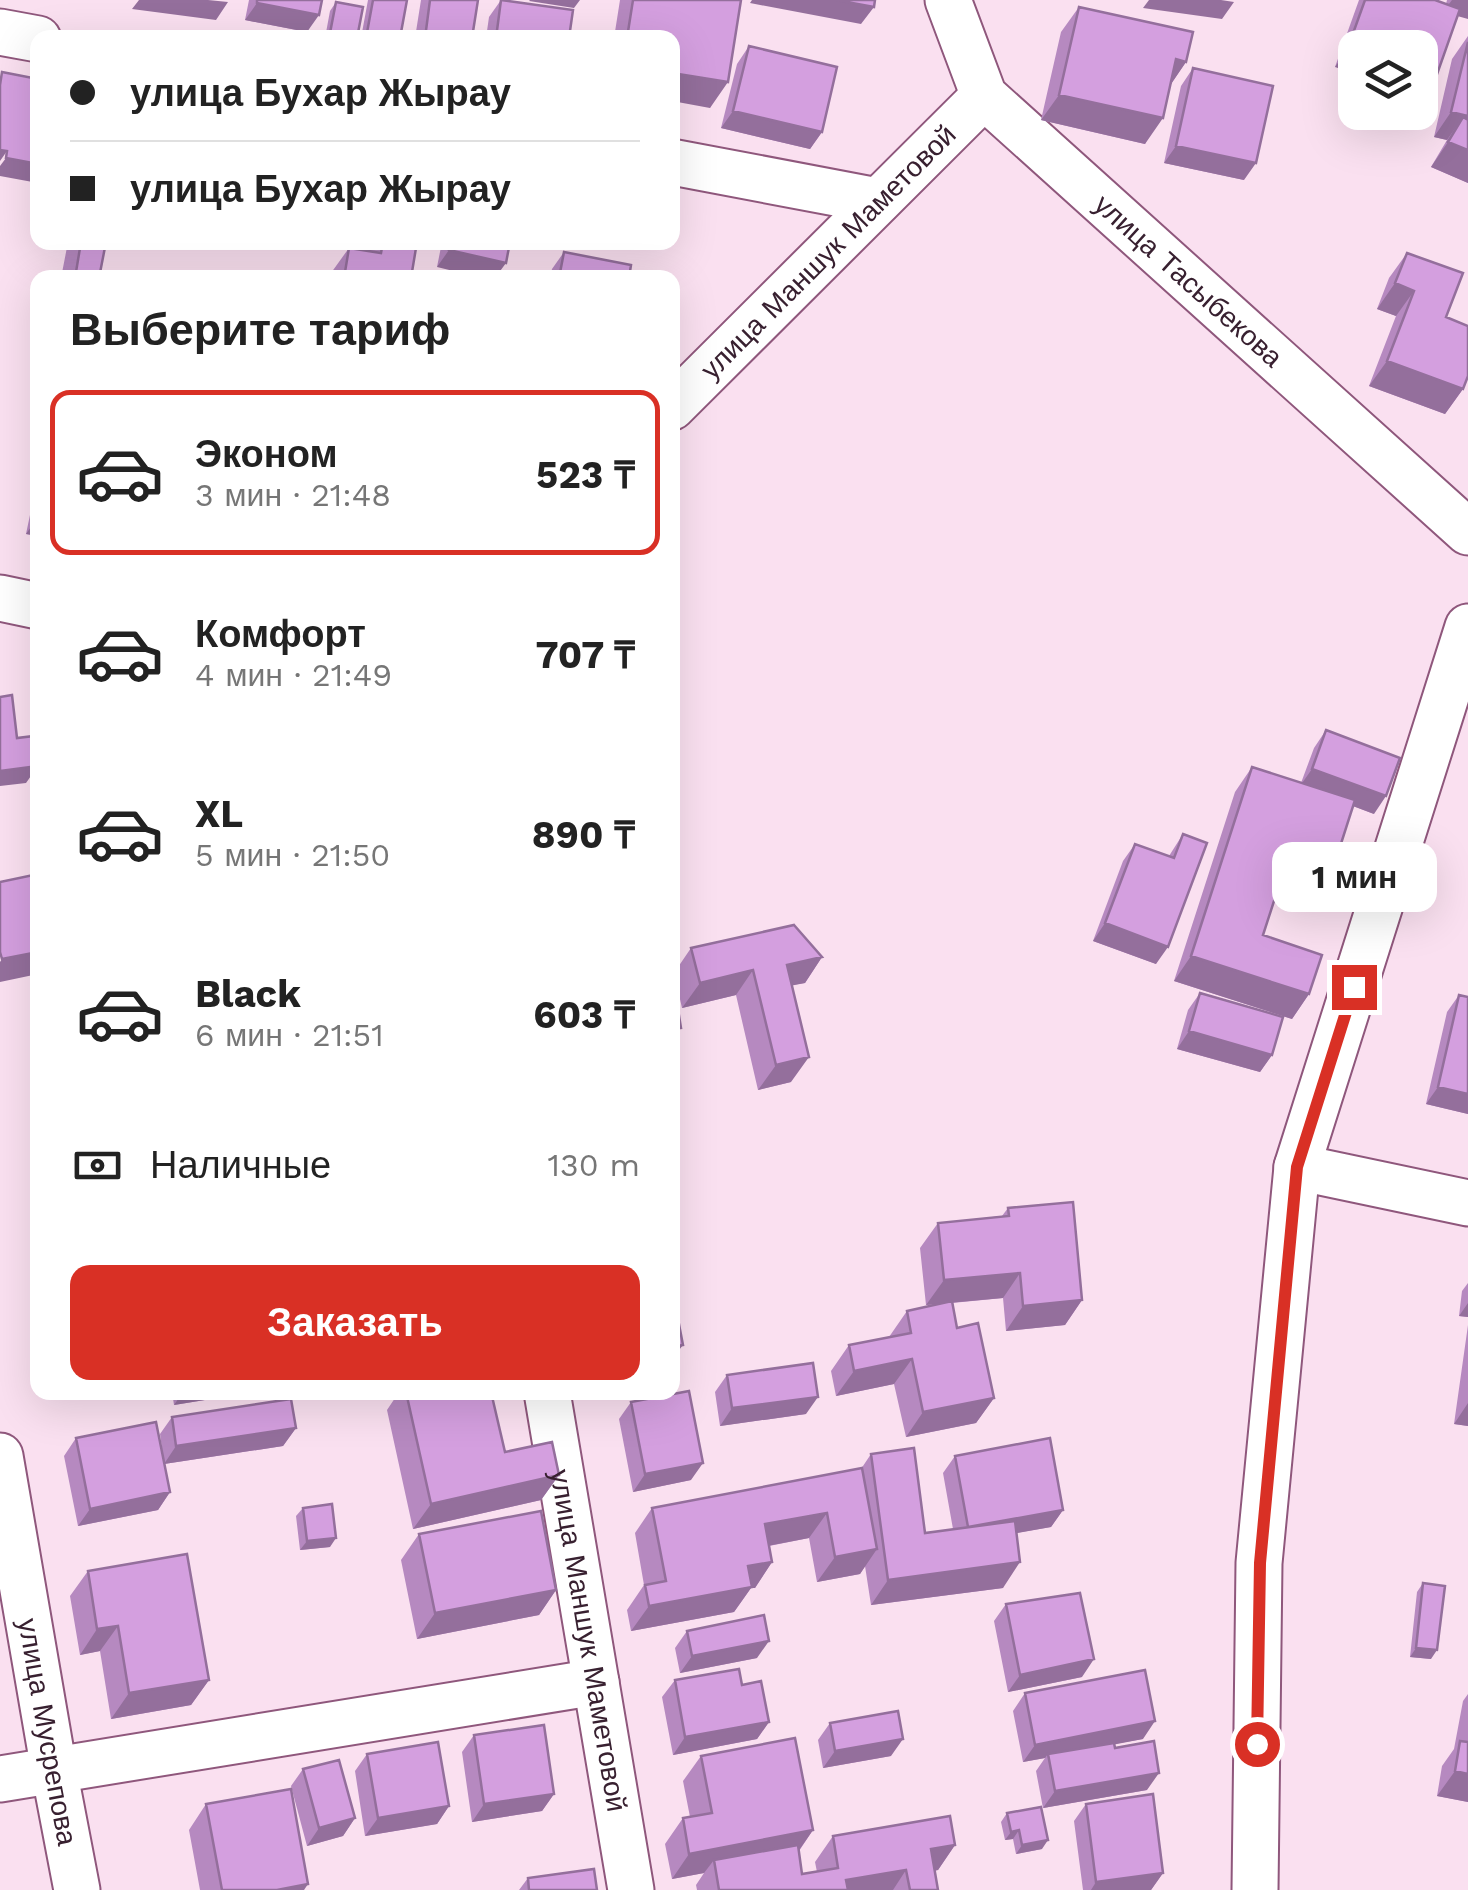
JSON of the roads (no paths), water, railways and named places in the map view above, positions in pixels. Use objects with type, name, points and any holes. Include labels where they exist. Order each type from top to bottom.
[{"type":"street","name":"улица Тасыбекова","points":[[948,0],[984,96],[1468,532]]},
{"type":"street","points":[[0,32],[30,38]]},
{"type":"street","name":"улица Маншук Маметовой","points":[[680,399],[984,96]]},
{"type":"street","points":[[680,164],[878,202]]},
{"type":"street","points":[[0,598],[30,604]]},
{"type":"street","points":[[1255,1890],[1260,1563],[1297,1167],[1468,628]]},
{"type":"street","points":[[1297,1167],[1468,1203]]},
{"type":"street","name":"улица Маншук Маметовой","points":[[547,1400],[631,1890]]},
{"type":"street","name":"улица Мусрепова","points":[[0,1456],[77,1890]]},
{"type":"street","points":[[0,1778],[596,1682]]}]
